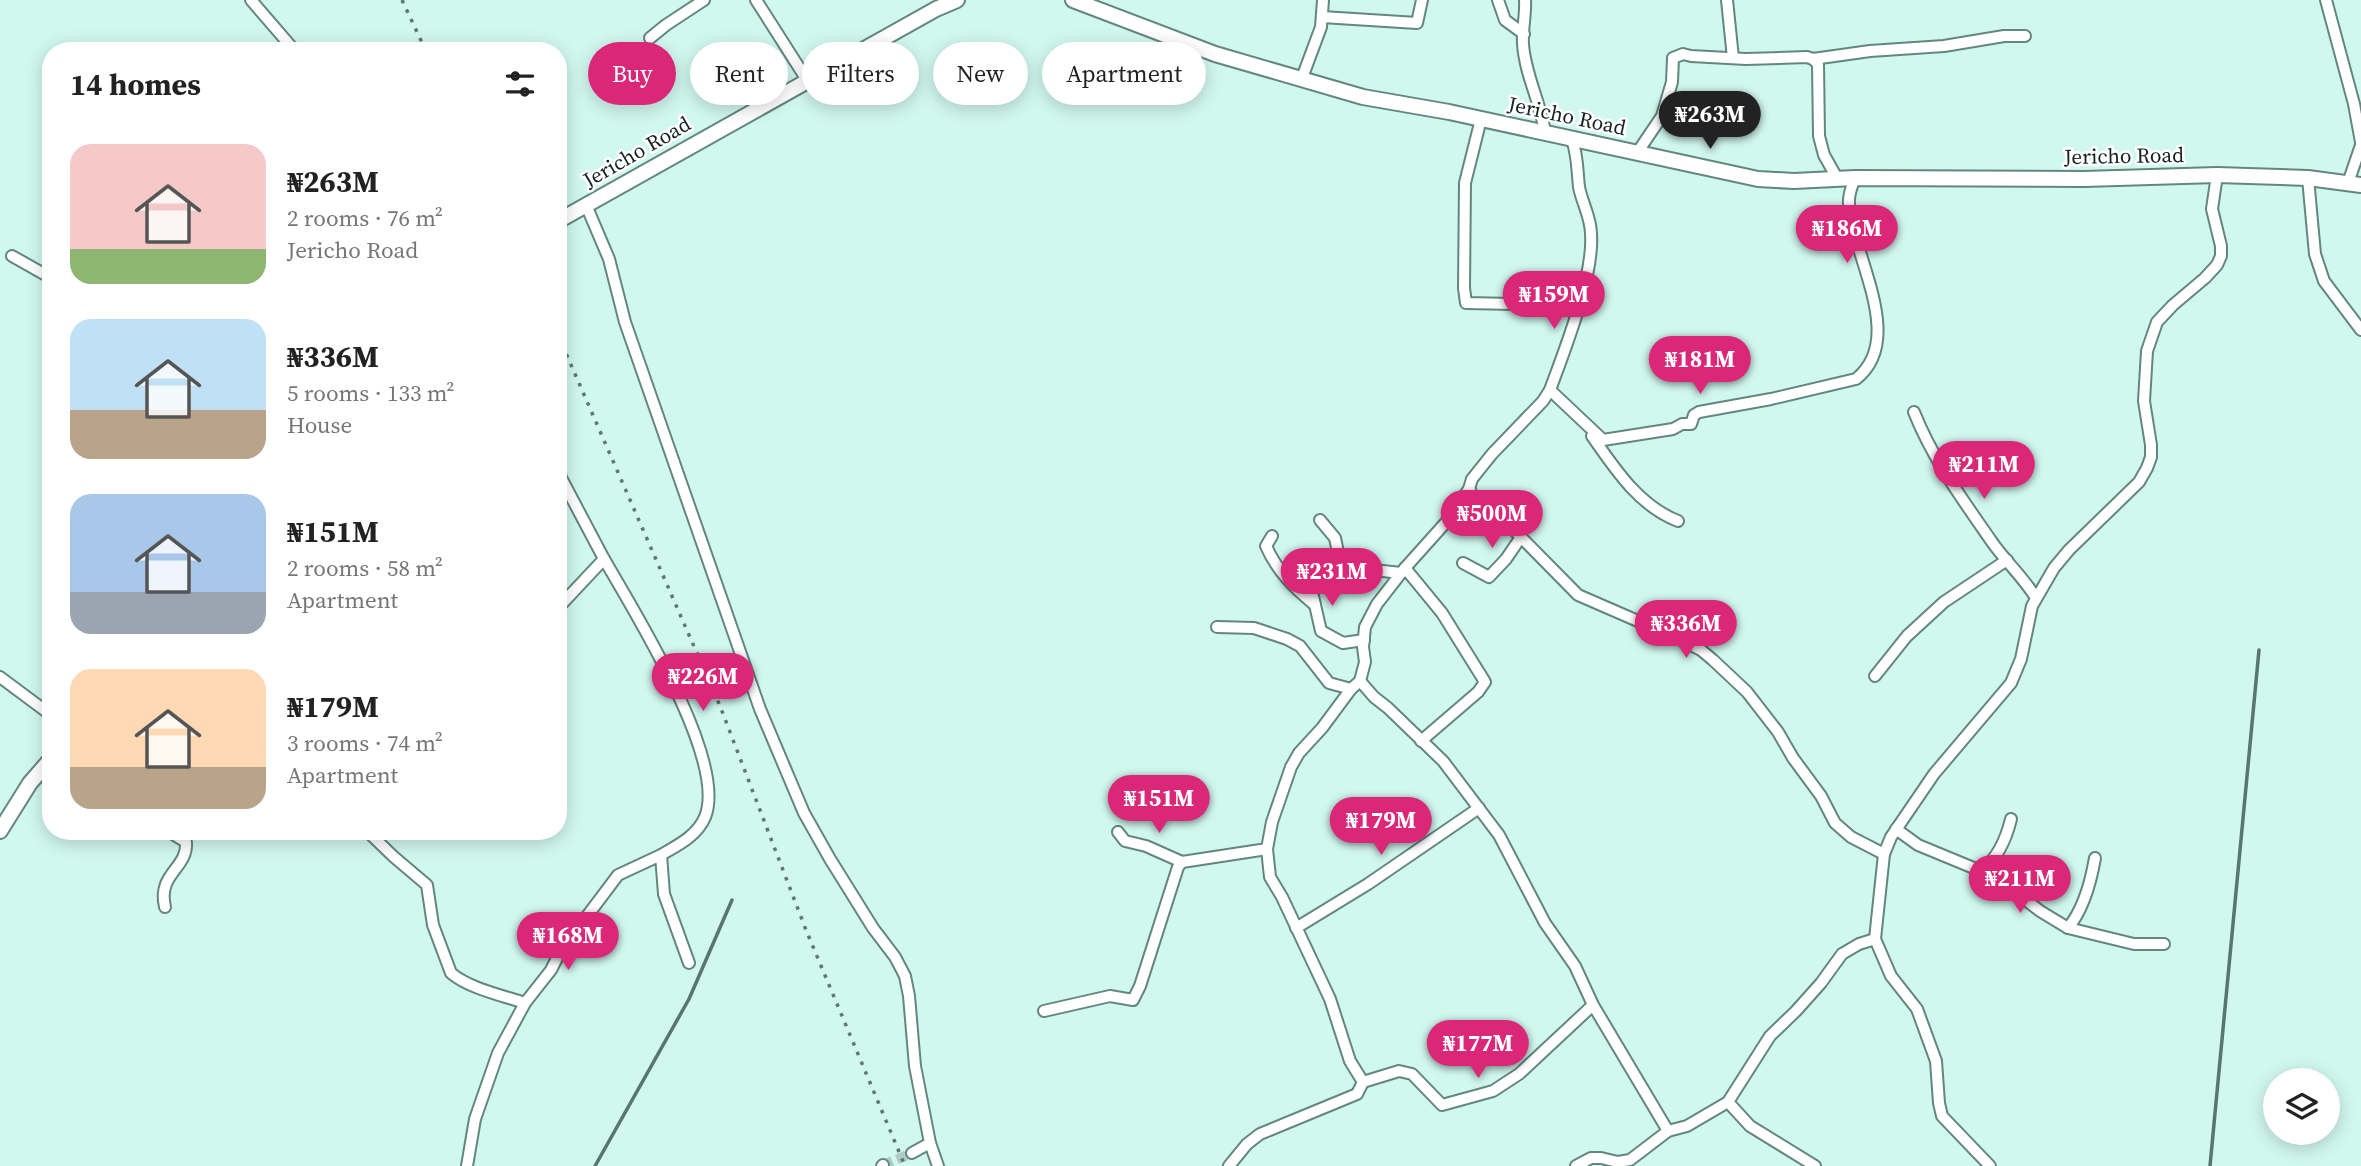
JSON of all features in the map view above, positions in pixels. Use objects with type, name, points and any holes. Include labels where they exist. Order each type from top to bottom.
[{"type":"street","points":[[251,0],[288,42]]},
{"type":"street","points":[[650,38],[704,0]]},
{"type":"street","points":[[756,0],[802,72]]},
{"type":"street","name":"Jericho Road","points":[[876,42],[957,0]]},
{"type":"street","name":"Jericho Road","points":[[1073,0],[1215,54],[1363,97],[1481,119],[1758,178],[1794,181],[1855,177],[2084,179],[2217,174],[2308,178],[2354,184]]},
{"type":"street","points":[[1301,78],[1321,26],[1323,0]]},
{"type":"street","points":[[1322,17],[1417,23],[1422,0]]},
{"type":"street","points":[[1498,0],[1504,20],[1524,34]]},
{"type":"street","points":[[1525,0],[1527,69],[1542,113],[1545,133]]},
{"type":"street","points":[[1727,0],[1733,58]]},
{"type":"street","points":[[2326,0],[2354,104],[2361,143],[2354,184]]},
{"type":"street","points":[[1637,153],[1662,116],[1672,82],[1673,58],[1683,54],[1813,59],[1870,51],[1944,46],[2004,36],[2025,36]]},
{"type":"street","points":[[1813,59],[1818,64],[1819,136],[1824,155],[1837,178]]},
{"type":"street","name":"Jericho Road","points":[[567,216],[802,83]]},
{"type":"street","points":[[1481,119],[1465,183],[1466,303],[1563,305],[1577,311]]},
{"type":"street","points":[[1363,1082],[1350,1061],[1330,999],[1270,877],[1267,849],[1272,822],[1291,766],[1355,685],[1366,663],[1365,627],[1377,604],[1448,520],[1469,489],[1472,479],[1492,454],[1544,401],[1550,390],[1577,311],[1590,259],[1591,231],[1572,139]]},
{"type":"street","points":[[1990,1166],[1942,1116],[1936,1061],[1917,1009],[1891,976],[1875,939],[1884,855],[1896,829],[1947,756],[1988,713],[2011,683],[2021,659],[2036,598],[2054,568],[2139,482],[2147,468],[2151,445],[2144,401],[2147,351],[2157,322],[2205,278],[2219,261],[2221,246],[2212,209],[2217,174]]},
{"type":"street","points":[[1550,390],[1603,440],[1674,429],[1682,424],[1691,424],[1694,415],[1699,412],[1856,379],[1865,372],[1879,339],[1878,319],[1851,218],[1849,194],[1855,177]]},
{"type":"street","points":[[2308,178],[2315,254],[2324,281],[2361,330]]},
{"type":"street","points":[[586,205],[609,259],[625,322],[760,709],[804,813],[830,859],[905,976],[915,1066],[930,1143],[938,1166]]},
{"type":"street","points":[[12,256],[42,273]]},
{"type":"street","points":[[1914,412],[1936,460],[1965,506],[1975,514],[2036,598]]},
{"type":"street","points":[[1581,419],[1621,477],[1654,508],[1678,521]]},
{"type":"street","points":[[467,1166],[475,1119],[486,1084],[498,1052],[525,1003],[551,970],[560,951],[618,875],[661,855],[689,838],[699,827],[709,802],[709,784],[686,713],[654,648],[567,489]]},
{"type":"street","points":[[1469,489],[1578,595],[1677,638],[1701,650],[1713,660],[1747,692],[1778,732],[1821,796],[1835,823],[1851,837],[1884,855]]},
{"type":"street","points":[[1320,520],[1335,538],[1339,557],[1355,568],[1403,571],[1442,612],[1485,682],[1420,741]]},
{"type":"street","points":[[1272,536],[1266,546],[1274,564],[1295,589],[1315,605]]},
{"type":"street","points":[[1463,563],[1489,577],[1521,537]]},
{"type":"street","points":[[567,598],[604,559]]},
{"type":"street","points":[[1875,676],[1907,636],[1944,602],[2007,560]]},
{"type":"street","points":[[1311,567],[1310,583],[1321,631],[1343,643],[1364,640]]},
{"type":"street","points":[[1217,627],[1254,628],[1300,646],[1328,683],[1355,685],[1443,761],[1499,835],[1545,923],[1575,965],[1593,1005],[1668,1131]]},
{"type":"street","points":[[0,677],[42,708]]},
{"type":"street","points":[[0,830],[42,769]]},
{"type":"street","points":[[1296,928],[1390,870],[1479,808]]},
{"type":"street","points":[[1981,871],[1992,862],[2003,845],[2011,819]]},
{"type":"street","points":[[1896,829],[1918,845],[1981,871],[2008,886],[2040,911],[2068,928],[2134,943],[2164,944]]},
{"type":"street","points":[[1118,832],[1125,841],[1146,846],[1182,862],[1267,849]]},
{"type":"street","points":[[165,907],[162,894],[186,850],[186,842],[183,840]]},
{"type":"street","points":[[376,840],[427,885],[433,926],[451,973],[457,978],[525,1003]]},
{"type":"street","points":[[661,855],[664,894],[689,963]]},
{"type":"street","points":[[2068,928],[2084,894],[2095,858]]},
{"type":"street","points":[[1044,1011],[1110,996],[1130,1000],[1135,998],[1178,867],[1182,862]]},
{"type":"street","points":[[1576,1166],[1591,1158],[1601,1157],[1618,1162],[1630,1160],[1668,1131],[1687,1126],[1728,1102],[1770,1036],[1821,984],[1842,954],[1875,939]]},
{"type":"street","points":[[1229,1166],[1247,1144],[1261,1134],[1357,1094],[1363,1082],[1399,1071],[1412,1073],[1442,1105],[1493,1091],[1519,1074],[1593,1005]]},
{"type":"street","points":[[1728,1102],[1750,1126],[1815,1166]]},
{"type":"street","points":[[912,1153],[930,1143]]},
{"type":"waterway","points":[[2210,1166],[2259,650]]},
{"type":"waterway","points":[[595,1166],[689,999],[732,900]]},
{"type":"tunnel","points":[[883,1165],[912,1153]]},
{"type":"railway","points":[[402,0],[422,42]]},
{"type":"railway","points":[[567,356],[720,706],[806,930],[905,1166]]}]
